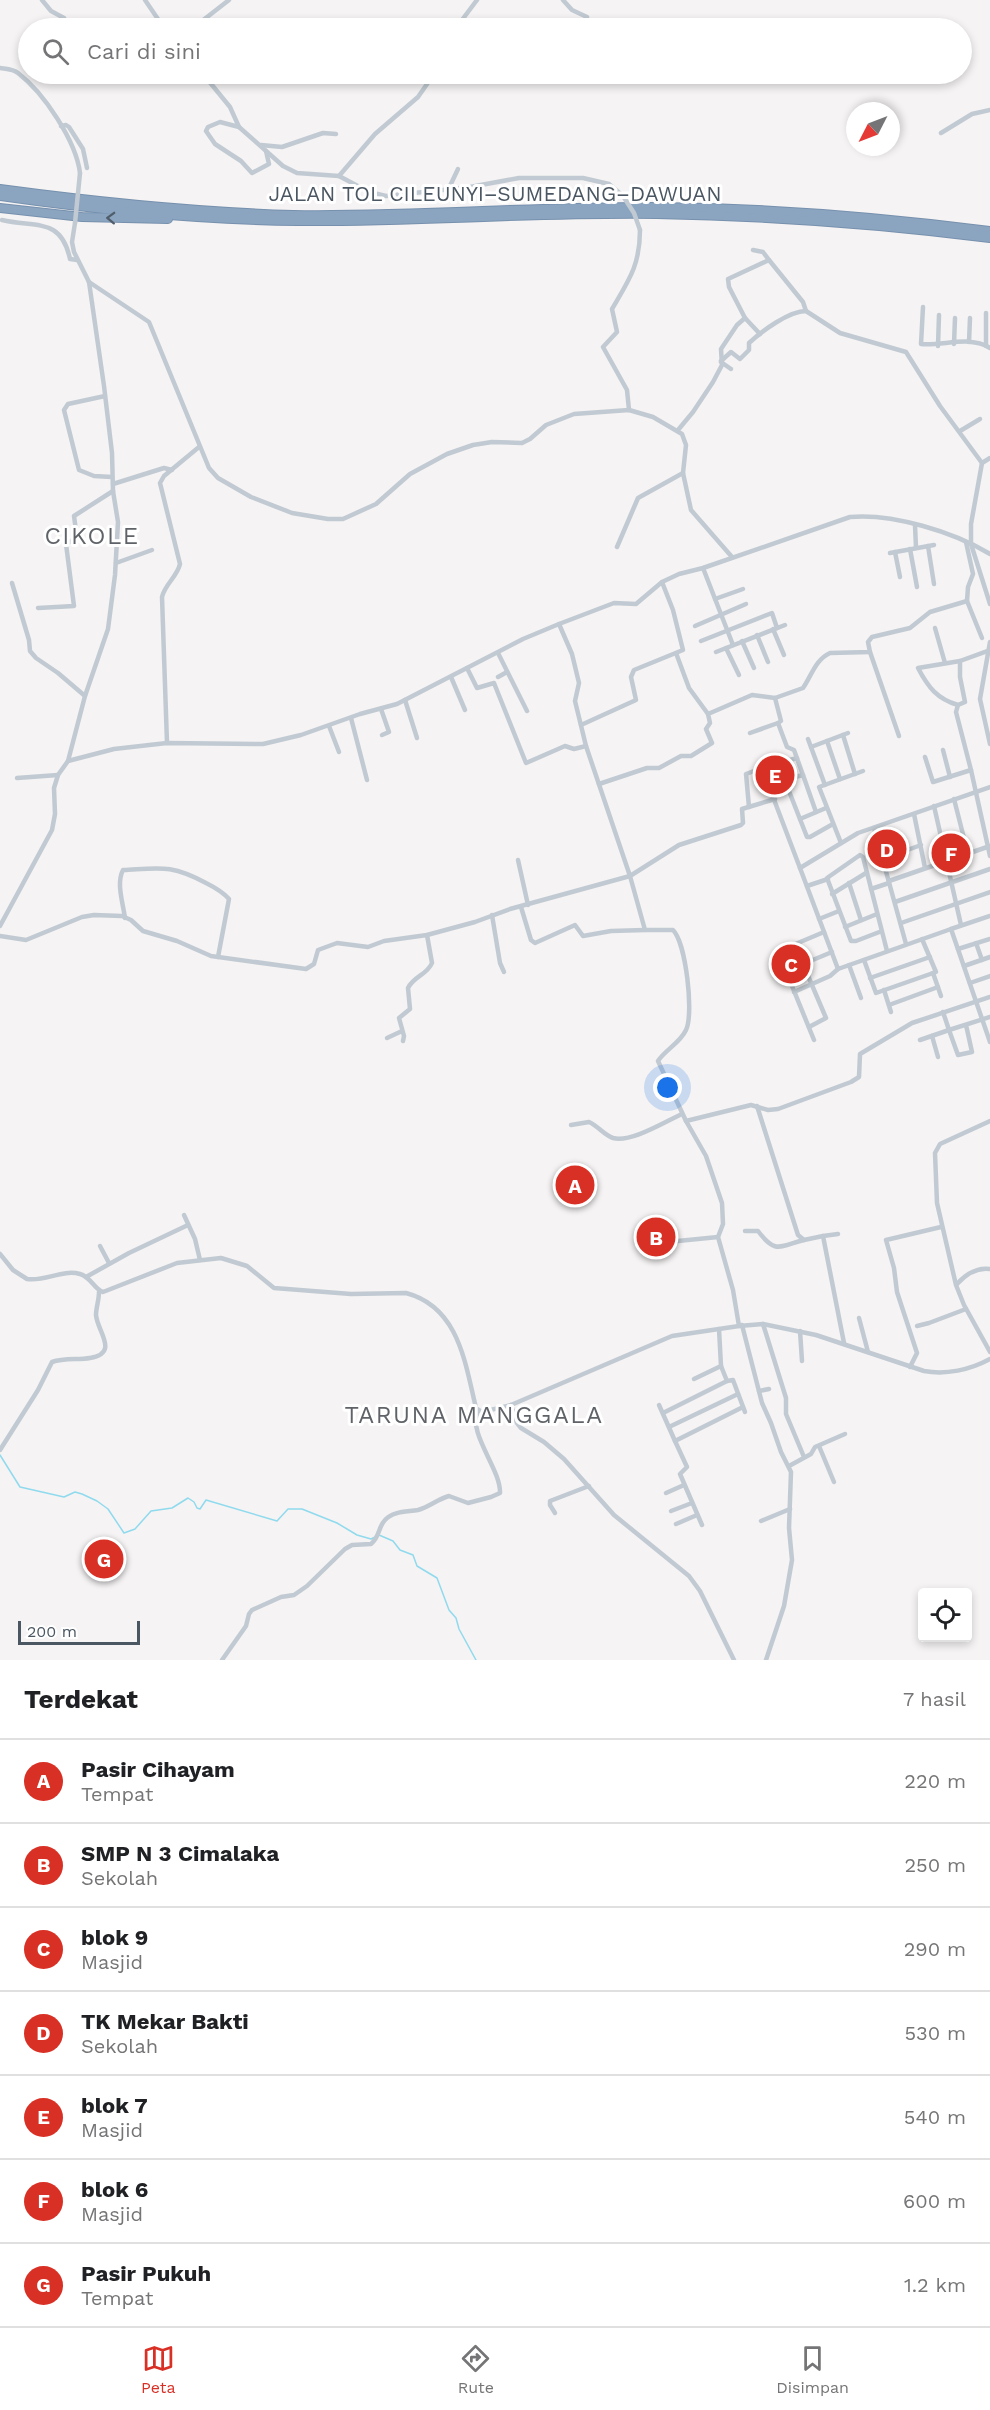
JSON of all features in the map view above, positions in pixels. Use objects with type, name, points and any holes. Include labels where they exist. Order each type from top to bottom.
[{"type":"highway","name":"JALAN TOL CILEUNYI–SUMEDANG–DAWUAN","points":[[0,187],[85,200],[295,215],[659,207],[828,214],[990,231]]},
{"type":"highway","name":"JALAN TOL CILEUNYI–SUMEDANG–DAWUAN","points":[[0,196],[151,213],[211,217],[345,221],[658,214],[828,222],[990,238]]},
{"type":"highway","points":[[0,208],[82,218],[211,217]]},
{"type":"street","points":[[42,0],[51,11],[64,18]]},
{"type":"street","points":[[145,0],[157,18]]},
{"type":"street","points":[[206,18],[229,0]]},
{"type":"street","points":[[464,18],[477,0]]},
{"type":"street","points":[[563,0],[572,10],[587,17]]},
{"type":"street","points":[[0,68],[18,73]]},
{"type":"street","points":[[0,926],[52,830],[55,814],[54,788],[58,775],[68,761],[85,696],[108,630],[118,522],[105,396],[89,282],[77,260],[72,242],[80,173],[74,150],[61,126],[29,84]]},
{"type":"street","points":[[212,84],[231,107],[239,128]]},
{"type":"street","points":[[339,176],[375,134],[417,97],[427,84]]},
{"type":"street","points":[[941,133],[972,114],[990,110]]},
{"type":"street","points":[[263,147],[269,164],[252,173],[241,161],[215,144],[206,131],[208,127],[220,122],[239,128],[263,147],[283,166],[297,173],[339,176],[369,192],[387,196],[519,178],[583,178],[609,184],[623,196],[634,213],[640,230],[640,246],[631,280],[612,309],[617,332],[603,347],[627,390],[630,410]]},
{"type":"street","points":[[61,126],[69,127],[83,149],[87,168]]},
{"type":"street","points":[[263,147],[282,147],[323,133],[336,134]]},
{"type":"street","points":[[449,188],[458,169]]},
{"type":"street","points":[[2,220],[52,229],[66,242],[70,259],[77,260]]},
{"type":"street","points":[[753,250],[760,251],[769,261],[798,295],[806,311],[840,333],[906,352],[924,383],[982,463],[971,524],[969,543],[973,574],[968,587],[967,601],[982,638]]},
{"type":"street","points":[[760,334],[745,318],[727,280],[769,261]]},
{"type":"street","points":[[89,282],[149,322],[199,447],[213,474],[251,497],[292,513],[343,519],[376,504],[410,474],[447,454],[473,445],[492,442],[522,443],[546,425],[574,414],[630,410],[670,425],[684,437],[686,445],[683,473],[692,513],[732,557]]},
{"type":"street","points":[[923,307],[921,344],[938,346],[969,342],[988,347],[986,313]]},
{"type":"street","points":[[678,430],[713,382],[721,362],[731,352],[740,359],[749,350],[749,343],[760,334],[780,320],[806,311]]},
{"type":"street","points":[[938,346],[939,315]]},
{"type":"street","points":[[731,369],[721,362],[720,353],[737,325],[745,318]]},
{"type":"street","points":[[954,344],[955,318]]},
{"type":"street","points":[[969,342],[970,318]]},
{"type":"street","points":[[105,396],[68,404],[64,410],[79,470],[89,475],[112,477]]},
{"type":"street","points":[[960,431],[980,419]]},
{"type":"street","points":[[167,743],[162,597],[165,588],[178,572],[180,564],[160,483],[161,479],[199,447]]},
{"type":"street","points":[[982,463],[990,458]]},
{"type":"street","points":[[113,484],[164,468],[172,470]]},
{"type":"street","points":[[617,547],[638,498],[683,473]]},
{"type":"street","points":[[39,608],[74,606],[66,544],[77,538],[75,515],[113,491]]},
{"type":"street","points":[[68,761],[114,749],[167,743],[263,744],[301,735],[405,700],[523,639],[559,624],[614,603],[636,604],[662,582],[679,574],[703,568],[850,517],[870,516],[915,525],[969,543],[990,554]]},
{"type":"street","points":[[915,525],[913,549],[917,587]]},
{"type":"street","points":[[969,543],[990,604]]},
{"type":"street","points":[[900,577],[892,553],[934,545]]},
{"type":"street","points":[[927,546],[933,584]]},
{"type":"street","points":[[116,563],[152,550]]},
{"type":"street","points":[[703,568],[733,645]]},
{"type":"street","points":[[580,725],[636,700],[632,672],[683,649],[673,610],[662,582]]},
{"type":"street","points":[[12,583],[29,640],[30,651],[85,696]]},
{"type":"street","points":[[715,599],[742,589]]},
{"type":"street","points":[[899,736],[868,642],[872,637],[904,631],[930,612],[967,601]]},
{"type":"street","points":[[695,626],[746,604]]},
{"type":"street","points":[[701,641],[772,613],[784,655]]},
{"type":"street","points":[[559,624],[572,654],[579,683],[575,701],[580,725],[630,876],[645,930]]},
{"type":"street","points":[[716,652],[785,625]]},
{"type":"street","points":[[935,628],[945,663]]},
{"type":"street","points":[[757,635],[768,662]]},
{"type":"street","points":[[742,641],[754,668]]},
{"type":"street","points":[[990,642],[980,699],[990,744]]},
{"type":"street","points":[[726,648],[739,675]]},
{"type":"street","points":[[960,662],[960,677],[965,702],[958,705],[937,696],[918,668],[960,662],[989,650]]},
{"type":"street","points":[[708,714],[752,695],[775,698],[803,688],[811,671],[825,655],[830,653],[870,652]]},
{"type":"street","points":[[498,653],[527,711]]},
{"type":"street","points":[[599,784],[647,768],[659,768],[681,756],[689,757],[711,745],[712,740],[706,729],[710,723],[708,714],[690,688],[676,653]]},
{"type":"street","points":[[467,668],[477,688],[491,682],[494,683],[526,763],[565,746],[574,749],[586,746]]},
{"type":"street","points":[[498,677],[507,672]]},
{"type":"street","points":[[451,677],[465,710]]},
{"type":"street","points":[[750,733],[782,720],[775,698]]},
{"type":"street","points":[[405,700],[417,738]]},
{"type":"street","points":[[958,705],[956,712],[990,856]]},
{"type":"street","points":[[381,709],[389,732],[382,735]]},
{"type":"street","points":[[351,718],[367,780]]},
{"type":"street","points":[[778,723],[786,746],[794,750],[816,812]]},
{"type":"street","points":[[329,726],[339,752]]},
{"type":"street","points":[[811,747],[846,734],[855,774]]},
{"type":"street","points":[[808,740],[825,784]]},
{"type":"street","points":[[827,741],[840,779]]},
{"type":"street","points":[[943,750],[950,777]]},
{"type":"street","points":[[925,757],[933,782],[970,770]]},
{"type":"street","points":[[749,807],[746,774],[796,758]]},
{"type":"street","points":[[778,763],[808,837],[833,824]]},
{"type":"street","points":[[762,768],[838,969]]},
{"type":"street","points":[[808,790],[863,771]]},
{"type":"street","points":[[17,778],[58,775]]},
{"type":"street","points":[[768,784],[803,775]]},
{"type":"street","points":[[819,787],[841,843]]},
{"type":"street","points":[[800,868],[858,833],[990,787]]},
{"type":"street","points":[[0,936],[26,940],[94,915],[125,918],[135,922],[143,931],[218,957],[306,969],[314,964],[318,950],[337,943],[368,947],[384,940],[427,935],[630,876],[679,845],[741,825],[743,823],[742,809],[774,799]]},
{"type":"street","points":[[954,799],[968,854]]},
{"type":"street","points":[[934,806],[961,925]]},
{"type":"street","points":[[800,819],[826,808]]},
{"type":"street","points":[[914,814],[926,868]]},
{"type":"street","points":[[874,828],[906,944]]},
{"type":"street","points":[[883,859],[921,846]]},
{"type":"street","points":[[871,889],[989,847]]},
{"type":"street","points":[[882,931],[853,942],[832,894],[828,879],[830,874],[860,855],[863,857],[866,873],[871,889],[877,914],[882,931],[887,951]]},
{"type":"street","points":[[518,860],[528,905]]},
{"type":"street","points":[[125,918],[121,894],[123,870],[163,867],[187,872],[220,891],[229,899],[218,957]]},
{"type":"street","points":[[895,902],[990,869]]},
{"type":"street","points":[[832,894],[866,873]]},
{"type":"street","points":[[807,886],[828,879]]},
{"type":"street","points":[[849,883],[861,921]]},
{"type":"street","points":[[900,923],[990,892]]},
{"type":"street","points":[[521,907],[531,940],[535,943],[575,925],[583,936],[611,931],[673,930],[679,938],[688,984],[687,1028],[679,1040],[658,1061],[682,1114],[706,1156],[717,1187],[722,1203],[723,1224],[718,1237],[733,1290],[740,1326],[780,1452],[791,1472],[789,1528],[792,1560],[790,1576],[781,1615],[766,1660]]},
{"type":"street","points":[[819,919],[839,911]]},
{"type":"street","points":[[845,927],[877,914]]},
{"type":"street","points":[[492,915],[500,963],[504,972]]},
{"type":"street","points":[[794,992],[838,969],[990,916]]},
{"type":"street","points":[[951,928],[990,1042]]},
{"type":"street","points":[[814,1040],[780,952],[824,932]]},
{"type":"street","points":[[403,1041],[399,1018],[410,1009],[408,992],[410,984],[426,972],[432,963],[427,935]]},
{"type":"street","points":[[864,960],[876,993],[936,972],[922,939]]},
{"type":"street","points":[[958,949],[990,939]]},
{"type":"street","points":[[976,943],[982,960]]},
{"type":"street","points":[[786,971],[832,952]]},
{"type":"street","points":[[870,978],[930,957]]},
{"type":"street","points":[[964,966],[990,957]]},
{"type":"street","points":[[803,964],[826,1018],[809,1027]]},
{"type":"street","points":[[849,965],[861,998]]},
{"type":"street","points":[[933,973],[941,996]]},
{"type":"street","points":[[970,983],[990,976]]},
{"type":"street","points":[[889,1005],[938,987]]},
{"type":"street","points":[[884,990],[891,1012]]},
{"type":"street","points":[[686,1121],[756,1106],[768,1110],[778,1109],[857,1079],[861,1073],[860,1053],[912,1023],[990,997]]},
{"type":"street","points":[[943,1012],[957,1055],[971,1052],[966,1025]]},
{"type":"street","points":[[920,1040],[990,1017]]},
{"type":"street","points":[[387,1038],[402,1031]]},
{"type":"street","points":[[932,1036],[938,1057]]},
{"type":"street","points":[[756,1106],[797,1234],[804,1240]]},
{"type":"street","points":[[571,1125],[589,1122],[611,1137],[622,1139],[637,1135],[682,1114]]},
{"type":"street","points":[[990,1121],[944,1141],[935,1149],[937,1203],[956,1285],[966,1309],[990,1352]]},
{"type":"street","points":[[184,1215],[200,1260]]},
{"type":"street","points":[[86,1277],[109,1263],[188,1225]]},
{"type":"street","points":[[910,1366],[917,1353],[897,1292],[894,1268],[886,1242],[888,1239],[941,1227]]},
{"type":"street","points":[[745,1231],[758,1231],[765,1242],[781,1248],[804,1240],[838,1233]]},
{"type":"street","points":[[823,1236],[844,1343]]},
{"type":"street","points":[[668,1242],[718,1237]]},
{"type":"street","points":[[100,1246],[109,1263]]},
{"type":"street","points":[[0,1254],[13,1270],[27,1279],[68,1273],[86,1277],[99,1292],[96,1317],[106,1345],[100,1355],[52,1362],[38,1390],[0,1450]]},
{"type":"street","points":[[99,1292],[107,1292],[133,1279],[177,1263],[221,1258],[248,1266],[274,1288],[351,1294],[406,1293],[419,1297],[436,1308],[453,1329],[478,1411],[476,1416],[478,1434],[494,1470],[500,1492],[491,1497],[468,1503],[453,1496],[445,1497],[420,1509],[388,1517],[383,1523],[378,1538],[371,1544],[352,1545],[294,1595],[281,1597],[252,1610],[246,1626],[222,1660]]},
{"type":"street","points":[[956,1285],[967,1273],[978,1269],[990,1269]]},
{"type":"street","points":[[917,1326],[966,1309]]},
{"type":"street","points":[[859,1318],[868,1352]]},
{"type":"street","points":[[478,1411],[486,1412],[511,1405],[672,1336],[740,1326],[763,1324],[800,1332],[844,1343],[938,1374],[974,1366],[990,1359]]},
{"type":"street","points":[[763,1324],[786,1398],[786,1414],[804,1457]]},
{"type":"street","points":[[719,1329],[721,1366],[726,1381]]},
{"type":"street","points":[[800,1332],[802,1361]]},
{"type":"street","points":[[982,1335],[990,1332]]},
{"type":"street","points":[[694,1379],[721,1366]]},
{"type":"street","points":[[663,1413],[726,1381],[733,1380],[744,1409],[675,1441]]},
{"type":"street","points":[[759,1391],[769,1389]]},
{"type":"street","points":[[669,1427],[738,1394]]},
{"type":"street","points":[[511,1405],[521,1428],[551,1448],[614,1515],[679,1567],[694,1582],[734,1660]]},
{"type":"street","points":[[659,1405],[687,1467],[680,1474],[702,1526]]},
{"type":"street","points":[[789,1466],[812,1454],[819,1446],[845,1434]]},
{"type":"street","points":[[819,1446],[834,1482]]},
{"type":"street","points":[[666,1493],[684,1485]]},
{"type":"street","points":[[555,1513],[550,1501],[589,1486]]},
{"type":"street","points":[[671,1511],[692,1503]]},
{"type":"street","points":[[761,1521],[790,1509]]},
{"type":"street","points":[[675,1524],[697,1515]]},
{"type":"waterway","points":[[0,1455],[20,1487],[64,1497],[75,1492],[82,1494],[108,1509],[124,1533],[135,1529],[151,1511],[172,1508],[188,1498],[200,1509],[206,1500],[277,1521],[288,1509],[302,1509],[337,1523],[357,1535],[371,1539],[375,1537]]},
{"type":"waterway","points":[[379,1535],[393,1541],[400,1550],[413,1555],[417,1566],[437,1578],[449,1610],[456,1618],[459,1629],[476,1660]]},
{"type":"place","name":"blok 7","points":[[775,775]]},
{"type":"place","name":"TK Mekar Bakti","points":[[887,849]]},
{"type":"place","name":"blok 6","points":[[951,853]]},
{"type":"place","name":"blok 9","points":[[791,964]]},
{"type":"place","name":"Pasir Cihayam","points":[[575,1185]]},
{"type":"place","name":"SMP N 3 Cimalaka","points":[[656,1237]]},
{"type":"place","name":"Pasir Pukuh","points":[[104,1559]]},
{"type":"district","name":"CIKOLE","points":[[92,536]]},
{"type":"district","name":"TARUNA MANGGALA","points":[[474,1415]]}]
